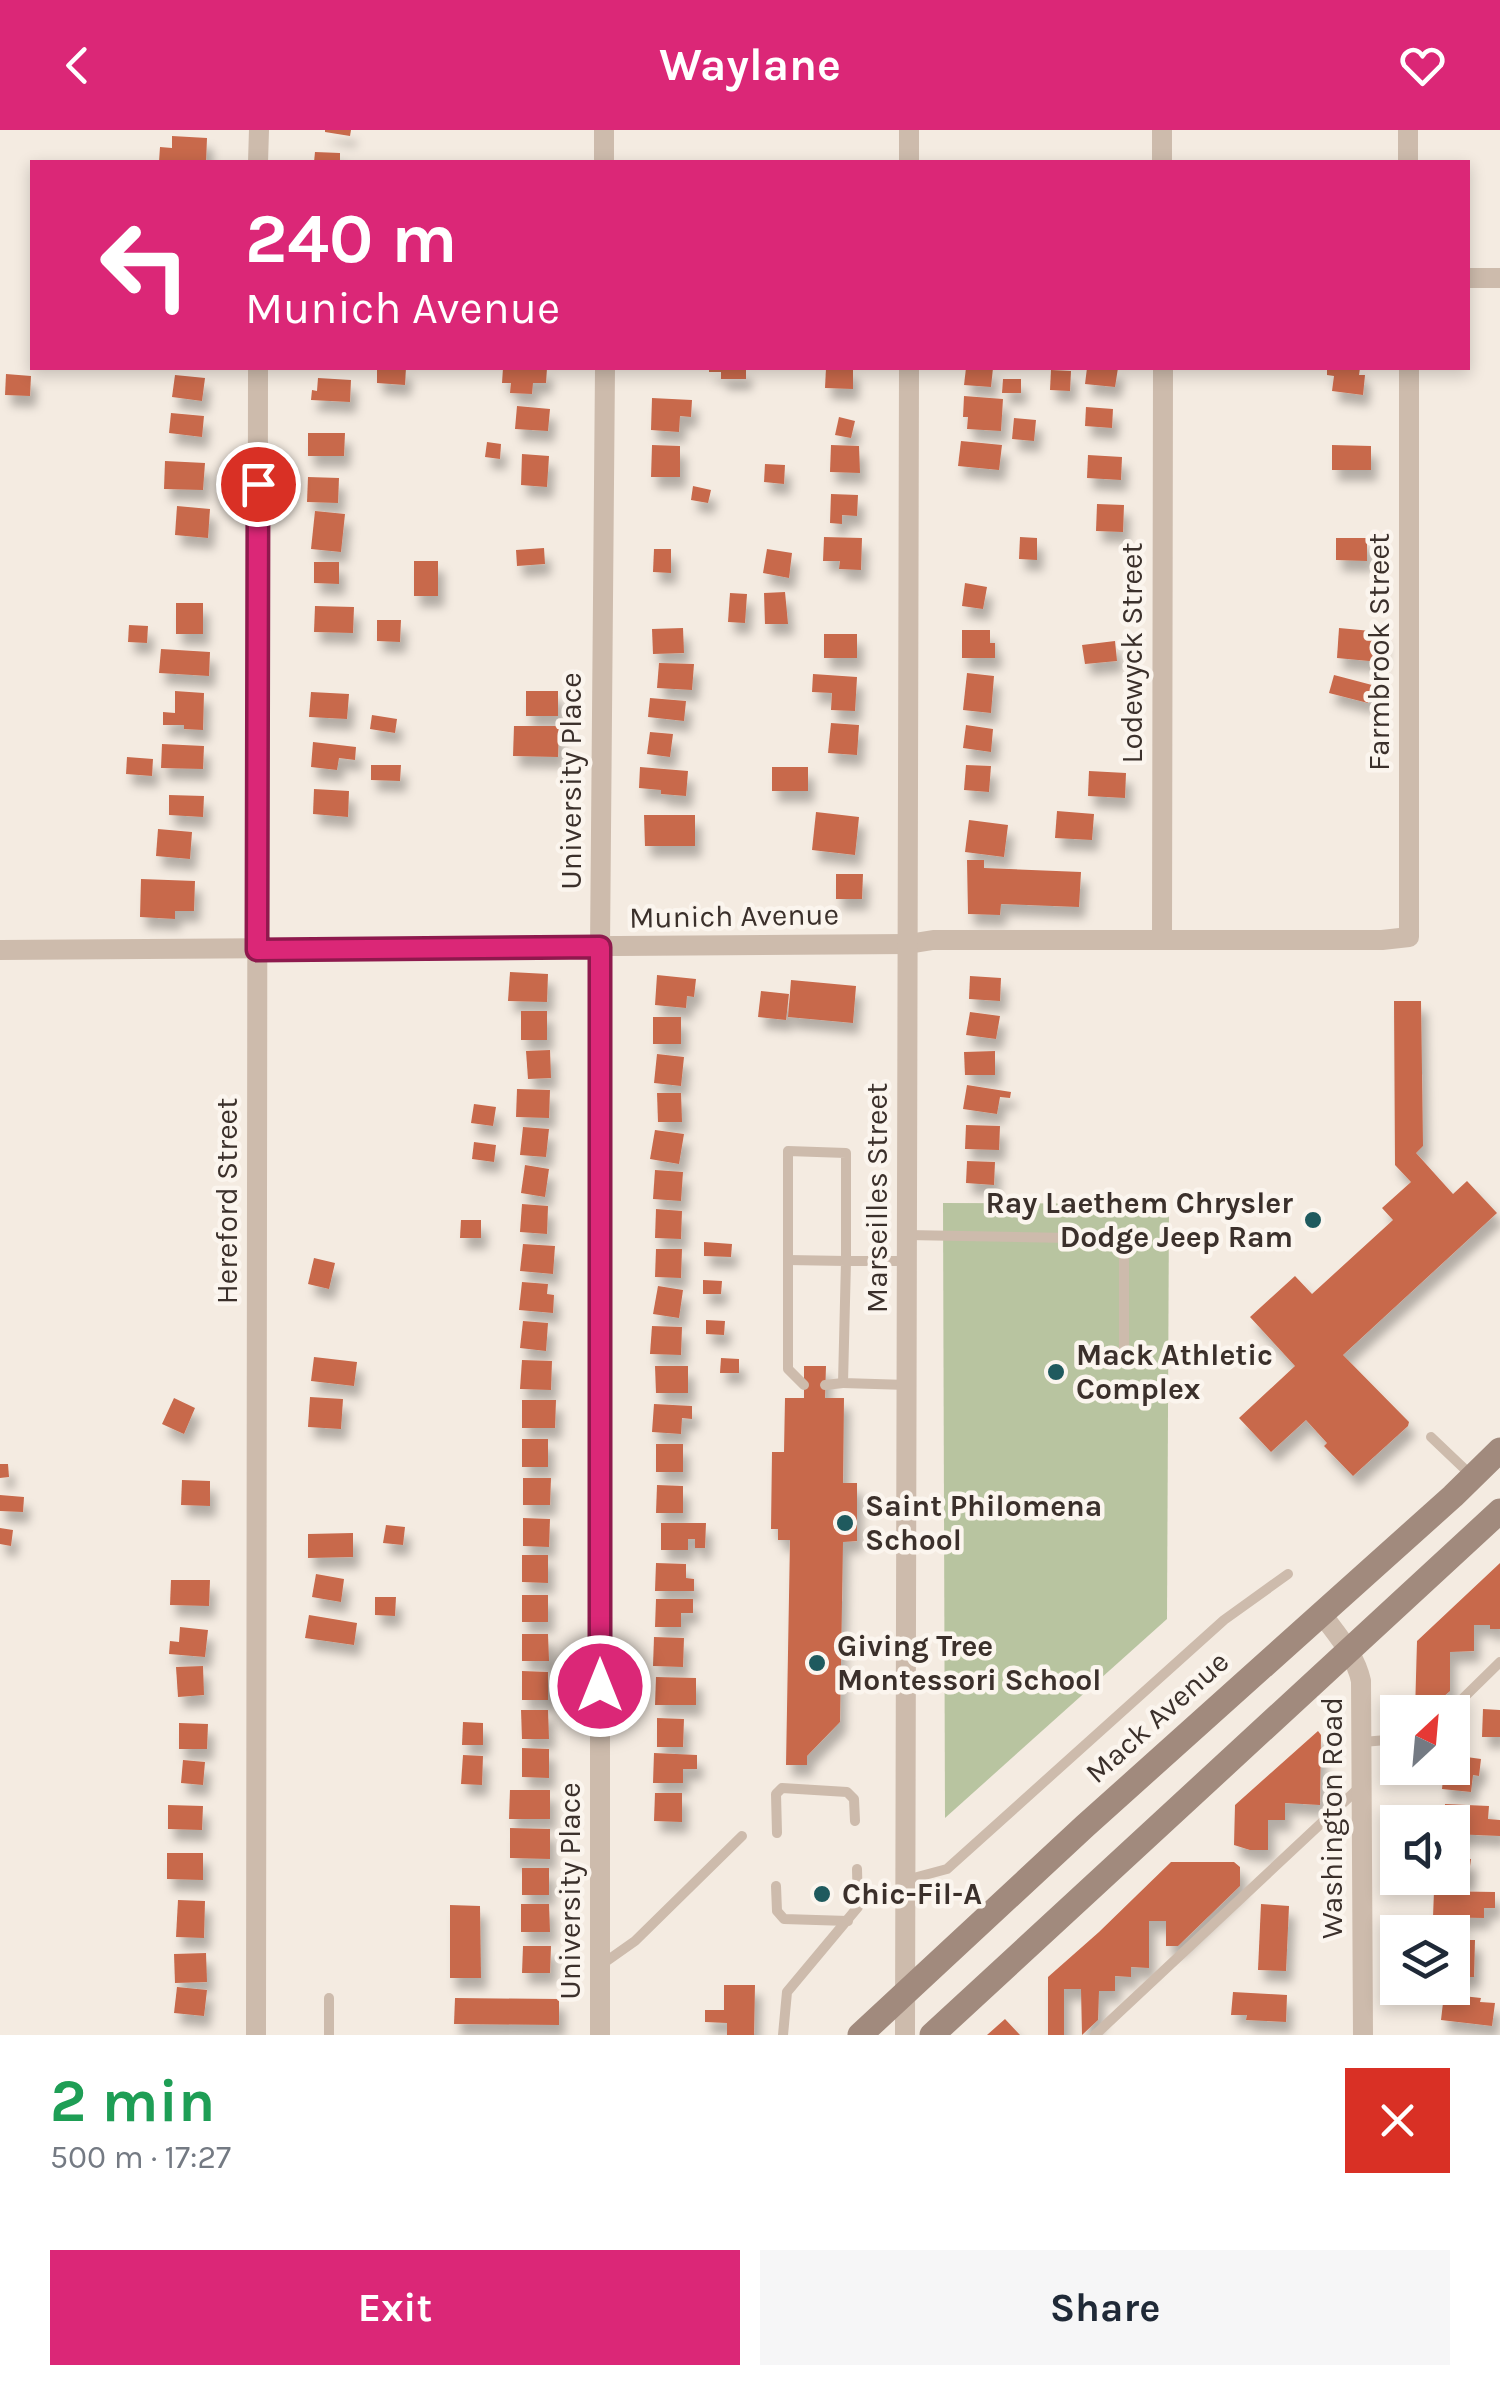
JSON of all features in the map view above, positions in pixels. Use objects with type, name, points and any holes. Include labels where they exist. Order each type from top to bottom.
[{"type":"main road","name":"Mack Avenue","points":[[860,2035],[1500,1450]]},
{"type":"main road","points":[[932,2035],[1500,1510]]},
{"type":"street","points":[[258,130],[258,160]]},
{"type":"street","points":[[604,130],[604,160]]},
{"type":"street","points":[[908,130],[909,160]]},
{"type":"street","points":[[1162,130],[1162,160]]},
{"type":"street","points":[[1408,130],[1408,160]]},
{"type":"street","points":[[1470,278],[1500,278]]},
{"type":"street","name":"Hereford Street","points":[[256,2035],[258,370]]},
{"type":"street","name":"University Place","points":[[600,2035],[600,947],[605,370]]},
{"type":"street","name":"Marseilles Street","points":[[905,2032],[909,370]]},
{"type":"street","name":"Lodewyck Street","points":[[1162,370],[1162,940]]},
{"type":"street","name":"Farmbrook Street","points":[[1408,370],[1409,937]]},
{"type":"street","name":"Munich Avenue","points":[[0,950],[1409,937]]},
{"type":"street","name":"Washington Road","points":[[1321,1613],[1349,1650],[1361,1680],[1362,2035]]},
{"type":"lane","points":[[804,1384],[788,1369],[788,1151],[846,1153],[843,1383]]},
{"type":"lane","points":[[907,1235],[1124,1238],[1124,1354]]},
{"type":"lane","points":[[788,1260],[907,1260]]},
{"type":"lane","points":[[825,1385],[907,1385]]},
{"type":"lane","points":[[1430,1437],[1472,1477]]},
{"type":"lane","points":[[905,1880],[947,1869],[1224,1620],[1288,1574]]},
{"type":"lane","points":[[1466,1695],[1500,1662]]},
{"type":"lane","points":[[1362,1742],[1380,1740]]},
{"type":"lane","points":[[1096,2035],[1362,1785]]},
{"type":"lane","points":[[776,1833],[776,1794],[782,1788],[846,1792],[854,1800],[855,1821]]},
{"type":"lane","points":[[600,1966],[635,1941],[742,1836]]},
{"type":"lane","points":[[783,2035],[787,1992],[858,1907],[857,1869]]},
{"type":"lane","points":[[776,1886],[777,1911],[784,1919],[848,1921]]},
{"type":"lane","points":[[328,1998],[328,2035]]},
{"type":"green space","name":"Mack Athletic Complex","points":[[943,1203],[1169,1204],[1167,1619],[945,1818]]},
{"type":"building","points":[[325,130],[351,130],[350,136]]},
{"type":"building","points":[[172,136],[207,138],[206,160],[159,160],[160,147],[172,148]]},
{"type":"building","points":[[315,152],[340,153],[340,160],[314,160]]},
{"type":"building","points":[[377,370],[406,370],[405,385],[377,383]]},
{"type":"building","points":[[503,370],[547,370],[546,383],[533,383],[532,394],[510,393],[511,383],[502,383]]},
{"type":"building","points":[[746,370],[746,379],[721,379],[721,372],[709,372]]},
{"type":"building","points":[[826,370],[853,370],[853,389],[825,388]]},
{"type":"building","points":[[966,370],[993,370],[991,387],[964,385]]},
{"type":"building","points":[[1051,370],[1071,371],[1070,391],[1050,390]]},
{"type":"building","points":[[1087,370],[1118,370],[1115,387],[1085,384]]},
{"type":"building","points":[[1327,370],[1360,370],[1359,375],[1365,375],[1363,395],[1332,391],[1334,376],[1327,375]]},
{"type":"building","points":[[6,374],[31,376],[30,396],[5,395]]},
{"type":"building","points":[[175,375],[205,378],[202,401],[172,397]]},
{"type":"building","points":[[318,378],[351,380],[350,402],[311,400]]},
{"type":"building","points":[[1003,379],[1021,379],[1021,393],[1002,393]]},
{"type":"building","points":[[964,396],[1003,399],[1001,431],[967,429]]},
{"type":"building","points":[[652,398],[692,400],[691,417],[680,416],[679,432],[651,430]]},
{"type":"building","points":[[517,406],[550,409],[548,431],[515,429]]},
{"type":"building","points":[[1086,407],[1113,409],[1112,428],[1085,426]]},
{"type":"building","points":[[171,413],[204,416],[202,437],[169,433]]},
{"type":"building","points":[[839,417],[855,421],[851,438],[835,435]]},
{"type":"building","points":[[1014,418],[1036,420],[1034,441],[1012,439]]},
{"type":"building","points":[[308,433],[345,433],[344,456],[308,456]]},
{"type":"building","points":[[961,441],[1002,445],[999,470],[958,466]]},
{"type":"building","points":[[487,442],[501,444],[500,459],[485,457]]},
{"type":"building","points":[[652,445],[680,446],[680,477],[651,477]]},
{"type":"building","points":[[831,445],[859,446],[860,473],[830,472]]},
{"type":"building","points":[[1332,445],[1371,446],[1371,470],[1332,470]]},
{"type":"building","points":[[522,454],[549,456],[547,487],[521,485]]},
{"type":"building","points":[[1088,455],[1122,457],[1121,480],[1087,478]]},
{"type":"building","points":[[165,461],[205,463],[203,490],[164,489]]},
{"type":"building","points":[[765,464],[785,465],[784,484],[764,482]]},
{"type":"building","points":[[308,477],[339,478],[338,503],[307,502]]},
{"type":"building","points":[[693,486],[711,490],[708,503],[691,500]]},
{"type":"building","points":[[831,494],[858,495],[857,516],[842,515],[842,524],[830,523]]},
{"type":"building","points":[[1097,504],[1124,505],[1123,532],[1096,531]]},
{"type":"building","points":[[177,506],[210,509],[208,538],[175,535]]},
{"type":"building","points":[[315,511],[345,514],[341,552],[311,549]]},
{"type":"building","points":[[824,537],[862,538],[861,570],[839,569],[840,561],[823,561]]},
{"type":"building","points":[[1020,537],[1037,538],[1037,560],[1019,559]]},
{"type":"building","points":[[1336,538],[1367,538],[1367,561],[1336,560]]},
{"type":"building","points":[[544,548],[545,564],[517,566],[516,550]]},
{"type":"building","points":[[654,549],[671,549],[671,573],[653,572]]},
{"type":"building","points":[[767,549],[792,553],[789,578],[763,573]]},
{"type":"building","points":[[414,561],[438,561],[438,596],[414,596]]},
{"type":"building","points":[[314,562],[339,562],[339,584],[314,583]]},
{"type":"building","points":[[965,583],[987,587],[983,609],[962,606]]},
{"type":"building","points":[[785,592],[788,624],[765,624],[764,593]]},
{"type":"building","points":[[730,593],[747,594],[745,623],[728,622]]},
{"type":"building","points":[[176,603],[203,603],[203,634],[176,634]]},
{"type":"building","points":[[315,606],[354,607],[353,633],[314,632]]},
{"type":"building","points":[[377,620],[401,620],[400,642],[377,641]]},
{"type":"building","points":[[129,625],[148,626],[147,643],[128,642]]},
{"type":"building","points":[[683,628],[684,653],[653,654],[652,629]]},
{"type":"building","points":[[1339,628],[1382,632],[1380,662],[1337,658]]},
{"type":"building","points":[[962,630],[990,630],[995,658],[962,658]]},
{"type":"building","points":[[824,634],[857,634],[857,658],[824,658]]},
{"type":"building","points":[[1115,641],[1117,661],[1085,664],[1082,645]]},
{"type":"building","points":[[161,649],[210,652],[209,676],[159,673]]},
{"type":"building","points":[[659,663],[694,664],[692,690],[657,688]]},
{"type":"building","points":[[967,673],[994,676],[991,713],[963,710]]},
{"type":"building","points":[[813,674],[857,677],[855,711],[831,710],[832,693],[812,692]]},
{"type":"building","points":[[1334,675],[1372,685],[1368,703],[1329,693]]},
{"type":"building","points":[[175,691],[204,693],[203,730],[163,725],[163,712],[175,713]]},
{"type":"building","points":[[526,691],[558,691],[558,716],[526,716]]},
{"type":"building","points":[[311,692],[349,694],[347,719],[309,717]]},
{"type":"building","points":[[650,698],[686,701],[684,721],[648,717]]},
{"type":"building","points":[[372,715],[397,719],[395,733],[370,729]]},
{"type":"building","points":[[831,723],[859,725],[857,755],[828,753]]},
{"type":"building","points":[[966,725],[993,729],[991,752],[963,748]]},
{"type":"building","points":[[514,726],[559,726],[558,757],[513,756]]},
{"type":"building","points":[[650,732],[673,734],[670,757],[647,754]]},
{"type":"building","points":[[313,742],[356,747],[355,760],[339,758],[337,770],[311,767]]},
{"type":"building","points":[[162,744],[204,746],[203,769],[161,768]]},
{"type":"building","points":[[127,757],[153,759],[152,776],[126,774]]},
{"type":"building","points":[[371,765],[401,765],[400,781],[371,780]]},
{"type":"building","points":[[966,765],[991,766],[989,792],[964,790]]},
{"type":"building","points":[[640,767],[688,771],[686,796],[639,788]]},
{"type":"building","points":[[772,767],[808,767],[808,791],[772,791]]},
{"type":"building","points":[[1089,771],[1126,773],[1125,798],[1088,796]]},
{"type":"building","points":[[314,789],[349,791],[348,817],[313,814]]},
{"type":"building","points":[[169,795],[204,796],[203,817],[169,815]]},
{"type":"building","points":[[1057,811],[1094,814],[1092,840],[1055,838]]},
{"type":"building","points":[[816,812],[859,817],[855,855],[812,850]]},
{"type":"building","points":[[644,815],[695,815],[695,846],[645,846]]},
{"type":"building","points":[[969,820],[1008,825],[1004,857],[965,852]]},
{"type":"building","points":[[158,829],[192,832],[190,859],[156,856]]},
{"type":"building","points":[[967,860],[984,860],[984,868],[1081,872],[1079,907],[1001,904],[1000,915],[968,914]]},
{"type":"building","points":[[836,874],[863,874],[862,899],[836,899]]},
{"type":"building","points":[[141,879],[195,881],[194,911],[175,911],[175,919],[140,917]]},
{"type":"building","points":[[510,972],[548,974],[547,1002],[508,1001]]},
{"type":"building","points":[[657,975],[696,979],[694,997],[687,996],[686,1008],[655,1005]]},
{"type":"building","points":[[970,976],[1001,978],[1000,1001],[969,999]]},
{"type":"building","points":[[791,980],[856,986],[853,1023],[788,1017]]},
{"type":"building","points":[[761,991],[789,994],[786,1020],[758,1017]]},
{"type":"building","points":[[1394,1001],[1421,1001],[1423,1146],[1416,1153],[1453,1194],[1467,1181],[1497,1213],[1343,1355],[1409,1422],[1353,1476],[1306,1420],[1271,1452],[1239,1418],[1295,1366],[1250,1317],[1295,1276],[1312,1294],[1393,1220],[1382,1208],[1411,1182],[1395,1165]]},
{"type":"building","points":[[521,1011],[547,1011],[547,1040],[521,1040]]},
{"type":"building","points":[[970,1012],[1000,1016],[996,1039],[966,1035]]},
{"type":"building","points":[[653,1017],[681,1017],[681,1044],[653,1044]]},
{"type":"building","points":[[550,1050],[551,1078],[528,1079],[526,1051]]},
{"type":"building","points":[[995,1051],[995,1075],[965,1075],[964,1052]]},
{"type":"building","points":[[657,1054],[684,1057],[681,1086],[654,1083]]},
{"type":"building","points":[[967,1085],[1011,1092],[1010,1098],[1000,1097],[997,1114],[963,1109]]},
{"type":"building","points":[[517,1089],[550,1090],[549,1118],[516,1117]]},
{"type":"building","points":[[657,1093],[681,1093],[682,1122],[658,1122]]},
{"type":"building","points":[[474,1104],[496,1107],[493,1126],[471,1123]]},
{"type":"building","points":[[966,1125],[1000,1126],[999,1150],[965,1149]]},
{"type":"building","points":[[523,1127],[549,1129],[546,1157],[520,1155]]},
{"type":"building","points":[[655,1130],[684,1134],[679,1164],[650,1159]]},
{"type":"building","points":[[474,1142],[496,1145],[494,1162],[472,1159]]},
{"type":"building","points":[[967,1161],[995,1162],[994,1185],[966,1183]]},
{"type":"building","points":[[525,1165],[549,1169],[545,1197],[521,1193]]},
{"type":"building","points":[[655,1170],[683,1172],[681,1201],[653,1199]]},
{"type":"building","points":[[522,1204],[548,1206],[547,1234],[520,1232]]},
{"type":"building","points":[[656,1209],[682,1211],[681,1239],[655,1238]]},
{"type":"building","points":[[461,1220],[481,1220],[481,1238],[460,1238]]},
{"type":"building","points":[[704,1242],[732,1244],[731,1257],[704,1256]]},
{"type":"building","points":[[523,1244],[555,1246],[553,1274],[520,1271]]},
{"type":"building","points":[[656,1249],[682,1249],[681,1278],[655,1277]]},
{"type":"building","points":[[314,1258],[335,1263],[329,1289],[308,1284]]},
{"type":"building","points":[[703,1280],[722,1281],[721,1294],[703,1294]]},
{"type":"building","points":[[522,1282],[548,1284],[547,1294],[554,1295],[553,1313],[519,1310]]},
{"type":"building","points":[[658,1286],[683,1290],[679,1318],[653,1314]]},
{"type":"building","points":[[706,1320],[725,1321],[724,1335],[706,1334]]},
{"type":"building","points":[[523,1321],[548,1323],[546,1351],[520,1348]]},
{"type":"building","points":[[652,1326],[682,1327],[681,1355],[650,1354]]},
{"type":"building","points":[[314,1357],[357,1362],[354,1386],[311,1381]]},
{"type":"building","points":[[721,1358],[739,1359],[739,1373],[720,1373]]},
{"type":"building","points":[[522,1360],[552,1361],[551,1390],[520,1389]]},
{"type":"building","points":[[655,1366],[688,1366],[688,1393],[656,1393]]},
{"type":"building","points":[[804,1366],[826,1366],[825,1398],[844,1398],[843,1483],[857,1483],[857,1541],[843,1542],[840,1722],[807,1756],[807,1765],[786,1765],[790,1540],[778,1540],[778,1529],[771,1529],[772,1452],[784,1452],[785,1398],[804,1398]]},
{"type":"building","points":[[310,1397],[343,1399],[341,1429],[308,1427]]},
{"type":"building","points":[[174,1398],[195,1408],[184,1434],[162,1424]]},
{"type":"building","points":[[522,1400],[556,1400],[555,1428],[522,1428]]},
{"type":"building","points":[[654,1404],[692,1406],[692,1419],[682,1418],[681,1434],[652,1432]]},
{"type":"building","points":[[522,1439],[548,1439],[548,1467],[522,1467]]},
{"type":"building","points":[[656,1444],[683,1444],[683,1472],[656,1472]]},
{"type":"building","points":[[0,1464],[8,1464],[9,1477],[0,1478]]},
{"type":"building","points":[[523,1478],[551,1478],[550,1505],[523,1505]]},
{"type":"building","points":[[182,1480],[210,1481],[210,1506],[181,1505]]},
{"type":"building","points":[[657,1485],[683,1486],[683,1513],[656,1513]]},
{"type":"building","points":[[0,1495],[24,1497],[23,1512],[0,1511]]},
{"type":"building","points":[[523,1518],[550,1519],[549,1547],[523,1546]]},
{"type":"building","points":[[661,1523],[706,1523],[705,1548],[695,1548],[695,1539],[688,1539],[688,1550],[661,1550]]},
{"type":"building","points":[[386,1525],[405,1527],[403,1545],[383,1543]]},
{"type":"building","points":[[0,1528],[13,1530],[11,1546],[0,1544]]},
{"type":"building","points":[[353,1533],[353,1557],[308,1558],[308,1534]]},
{"type":"building","points":[[522,1555],[548,1555],[548,1583],[522,1582]]},
{"type":"building","points":[[656,1563],[686,1564],[686,1578],[694,1579],[694,1591],[655,1591]]},
{"type":"building","points":[[1500,1563],[1500,1629],[1474,1625],[1474,1651],[1450,1652],[1450,1691],[1445,1695],[1415,1695],[1417,1641]]},
{"type":"building","points":[[316,1574],[344,1579],[341,1602],[312,1597]]},
{"type":"building","points":[[171,1580],[210,1580],[209,1606],[170,1605]]},
{"type":"building","points":[[522,1595],[548,1595],[548,1622],[522,1622]]},
{"type":"building","points":[[375,1597],[396,1597],[395,1616],[375,1615]]},
{"type":"building","points":[[656,1599],[693,1599],[693,1613],[681,1613],[681,1627],[655,1627]]},
{"type":"building","points":[[309,1615],[357,1623],[354,1645],[305,1638]]},
{"type":"building","points":[[180,1627],[208,1630],[205,1657],[169,1654],[170,1641],[179,1642]]},
{"type":"building","points":[[522,1634],[548,1634],[549,1661],[522,1661]]},
{"type":"building","points":[[654,1637],[684,1638],[683,1667],[653,1666]]},
{"type":"building","points":[[203,1666],[204,1695],[178,1697],[176,1667]]},
{"type":"building","points":[[522,1671],[548,1672],[548,1700],[522,1700]]},
{"type":"building","points":[[656,1677],[696,1678],[696,1705],[655,1705]]},
{"type":"building","points":[[1483,1709],[1500,1710],[1500,1737],[1482,1737]]},
{"type":"building","points":[[521,1710],[548,1710],[549,1739],[522,1739]]},
{"type":"building","points":[[657,1718],[684,1719],[683,1747],[657,1747]]},
{"type":"building","points":[[463,1722],[483,1723],[483,1745],[462,1745]]},
{"type":"building","points":[[179,1723],[208,1724],[207,1749],[179,1749]]},
{"type":"building","points":[[1318,1731],[1320,1805],[1285,1803],[1285,1820],[1268,1820],[1268,1850],[1234,1845],[1235,1805]]},
{"type":"building","points":[[522,1748],[549,1749],[549,1778],[522,1777]]},
{"type":"building","points":[[654,1753],[697,1755],[697,1769],[683,1769],[683,1783],[653,1783]]},
{"type":"building","points":[[463,1755],[483,1756],[482,1785],[461,1784]]},
{"type":"building","points":[[1470,1757],[1481,1759],[1479,1776],[1473,1775],[1471,1792],[1442,1789],[1442,1785],[1470,1785]]},
{"type":"building","points":[[183,1760],[205,1762],[203,1785],[181,1783]]},
{"type":"building","points":[[510,1790],[550,1790],[550,1819],[509,1819]]},
{"type":"building","points":[[655,1793],[682,1793],[682,1822],[654,1821]]},
{"type":"building","points":[[168,1805],[203,1806],[202,1830],[168,1829]]},
{"type":"building","points":[[1470,1805],[1489,1806],[1488,1819],[1500,1820],[1500,1836],[1470,1835]]},
{"type":"building","points":[[510,1828],[550,1829],[550,1859],[510,1858]]},
{"type":"building","points":[[167,1853],[203,1853],[203,1880],[167,1879]]},
{"type":"building","points":[[1171,1862],[1234,1862],[1240,1867],[1240,1886],[1178,1946],[1166,1946],[1166,1921],[1149,1921],[1149,1968],[1131,1967],[1131,1977],[1115,1976],[1115,1991],[1099,1991],[1098,2020],[1082,2035],[1081,1989],[1064,1989],[1064,2035],[1048,2035],[1048,1977]]},
{"type":"building","points":[[522,1868],[549,1868],[549,1895],[522,1895]]},
{"type":"building","points":[[1495,1892],[1495,1908],[1484,1908],[1484,1918],[1433,1915],[1434,1895]]},
{"type":"building","points":[[178,1900],[205,1901],[204,1938],[176,1937]]},
{"type":"building","points":[[521,1904],[549,1904],[550,1932],[521,1932]]},
{"type":"building","points":[[1261,1904],[1289,1906],[1286,1971],[1258,1970]]},
{"type":"building","points":[[450,1905],[480,1906],[481,1978],[450,1978]]},
{"type":"building","points":[[1470,1940],[1475,1940],[1474,1977],[1470,1977]]},
{"type":"building","points":[[523,1946],[551,1946],[550,1973],[522,1973]]},
{"type":"building","points":[[206,1953],[207,1982],[175,1983],[174,1954]]},
{"type":"building","points":[[724,1985],[755,1985],[754,2035],[727,2035],[727,2023],[705,2022],[705,2010],[724,2010]]},
{"type":"building","points":[[177,1987],[207,1990],[204,2016],[174,2013]]},
{"type":"building","points":[[1233,1992],[1287,1995],[1286,2022],[1246,2020],[1247,2015],[1231,2015]]},
{"type":"building","points":[[1470,1997],[1495,2003],[1492,2026],[1441,2020],[1443,2005],[1470,2005]]},
{"type":"building","points":[[455,1998],[559,1999],[559,2025],[454,2024]]},
{"type":"building","points":[[1005,2019],[1020,2035],[987,2035]]},
{"type":"place","name":"Ray Laethem Chrysler Dodge Jeep Ram","points":[[1313,1220]]},
{"type":"place","name":"Mack Athletic Complex","points":[[1056,1372]]},
{"type":"place","name":"Saint Philomena School","points":[[845,1523]]},
{"type":"place","name":"Giving Tree Montessori School","points":[[817,1663]]},
{"type":"place","name":"Chic-Fil-A","points":[[822,1894]]},
{"type":"route","points":[[258,484],[257,950],[600,947],[600,1686]]}]
